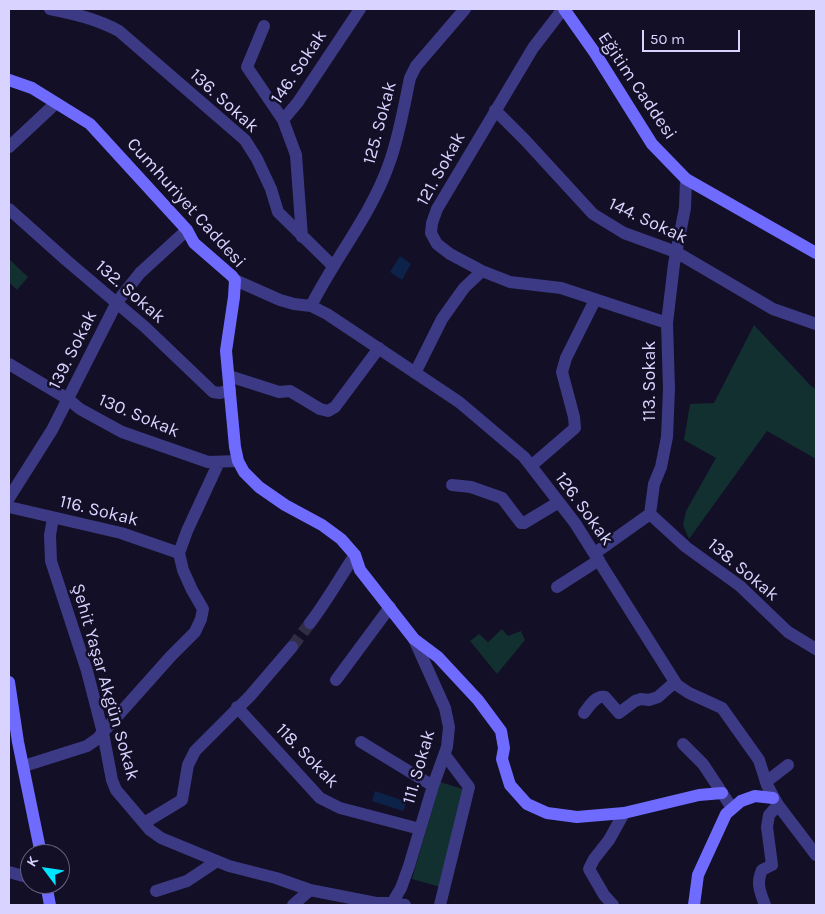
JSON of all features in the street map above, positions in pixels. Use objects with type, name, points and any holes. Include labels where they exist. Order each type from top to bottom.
[{"type":"street","name":"136. Sokak","points":[[50,9],[77,14],[103,22],[120,31],[245,140],[258,159],[271,189],[278,212],[333,266]]},
{"type":"street","name":"146. Sokak","points":[[283,120],[298,102],[360,9]]},
{"type":"street","name":"125. Sokak","points":[[310,306],[368,209],[390,164],[410,78],[416,66],[465,9]]},
{"type":"street","name":"121. Sokak","points":[[564,9],[533,48],[495,110],[437,209],[431,233],[438,244],[450,254],[482,271],[510,282],[561,288],[667,323]]},
{"type":"street","name":"Eğitim Caddesi","points":[[564,9],[652,144],[686,179],[816,253]]},
{"type":"street","points":[[264,26],[247,67],[283,120],[296,155],[302,237]]},
{"type":"street","name":"Cumhuriyet Caddesi","points":[[9,80],[32,88],[90,124],[186,230],[194,243],[229,272],[235,280],[226,351],[238,461]]},
{"type":"street","points":[[9,147],[56,103]]},
{"type":"street","name":"144. Sokak","points":[[495,110],[593,214],[624,233],[676,252],[773,309],[816,324]]},
{"type":"street","name":"113. Sokak","points":[[650,514],[654,484],[661,467],[668,437],[667,323],[676,252],[685,208],[686,179]]},
{"type":"street","name":"132. Sokak","points":[[9,209],[145,327],[213,392],[230,390]]},
{"type":"street","name":"139. Sokak","points":[[9,498],[52,430],[117,302],[140,273],[186,230]]},
{"type":"street","points":[[415,373],[442,319],[464,288],[482,271]]},
{"type":"street","name":"126. Sokak","points":[[235,280],[280,300],[310,306],[327,314],[459,402],[524,457],[559,502],[597,557],[675,682],[689,693],[722,708],[760,760],[766,782],[776,802],[816,853]]},
{"type":"street","points":[[531,466],[575,428],[574,417],[562,372],[566,358],[595,300]]},
{"type":"street","points":[[229,376],[279,392],[290,391],[320,409],[328,411],[334,407],[379,348]]},
{"type":"street","name":"130. Sokak","points":[[9,364],[68,399],[80,409],[122,432],[208,462],[238,461]]},
{"type":"street","points":[[238,461],[244,472],[259,487],[285,505],[322,525],[341,539],[355,555],[360,570],[414,639],[438,657],[478,700],[503,738],[502,759],[510,785],[527,804],[547,813],[577,817],[624,813],[699,795],[722,793]]},
{"type":"street","points":[[24,766],[87,746],[103,733],[171,656],[195,632],[201,619],[203,608],[183,570],[179,553],[187,531],[219,462]]},
{"type":"street","points":[[452,485],[471,487],[502,498],[521,523],[559,502]]},
{"type":"street","name":"116. Sokak","points":[[9,507],[121,533],[179,553]]},
{"type":"street","points":[[557,587],[650,514]]},
{"type":"street","name":"138. Sokak","points":[[650,514],[686,547],[740,586],[788,632],[816,649]]},
{"type":"street","name":"Şehit Yaşar Akgün Sokak","points":[[53,518],[50,535],[51,561],[87,671],[103,733],[112,780],[116,790],[144,823],[161,838],[229,866],[276,878],[310,890],[376,903],[405,905]]},
{"type":"street","points":[[310,623],[322,608],[355,555]]},
{"type":"street","points":[[336,680],[390,607]]},
{"type":"street","name":"111. Sokak","points":[[391,904],[401,888],[432,786],[445,755],[449,727],[448,717],[414,639]]},
{"type":"street","points":[[144,823],[182,800],[188,765],[194,751],[250,696],[292,647]]},
{"type":"street","points":[[9,682],[14,741],[24,766],[39,844]]},
{"type":"street","points":[[584,713],[600,696],[605,697],[618,713],[635,701],[658,697],[675,682]]},
{"type":"street","name":"118. Sokak","points":[[237,707],[320,798],[340,808],[420,829]]},
{"type":"street","points":[[361,742],[432,786]]},
{"type":"street","points":[[683,744],[703,764],[732,808]]},
{"type":"street","points":[[440,905],[469,788],[445,755]]},
{"type":"street","points":[[766,782],[788,764]]},
{"type":"street","points":[[694,905],[698,875],[726,814],[741,801],[755,796],[776,802],[769,815],[767,827],[772,865],[762,870],[758,878],[765,905]]},
{"type":"street","points":[[613,905],[604,895],[589,869],[594,859],[609,840],[624,813]]},
{"type":"street","points":[[156,892],[187,881],[217,861]]},
{"type":"street","points":[[293,905],[310,890]]},
{"type":"green space","points":[[9,259],[28,277],[17,290],[9,282]]},
{"type":"green space","points":[[754,325],[811,386],[816,389],[816,459],[767,431],[689,539],[683,525],[686,511],[716,458],[684,440],[690,404],[714,403]]},
{"type":"green space","points":[[502,629],[508,636],[521,631],[525,640],[497,674],[470,641],[479,634],[488,642]]},
{"type":"green space","points":[[440,782],[466,790],[440,887],[412,879]]},
{"type":"water","points":[[400,256],[411,264],[402,280],[390,272]]},
{"type":"water","points":[[375,791],[407,802],[403,811],[372,801]]},
{"type":"tunnel","points":[[292,647],[310,623]]}]
